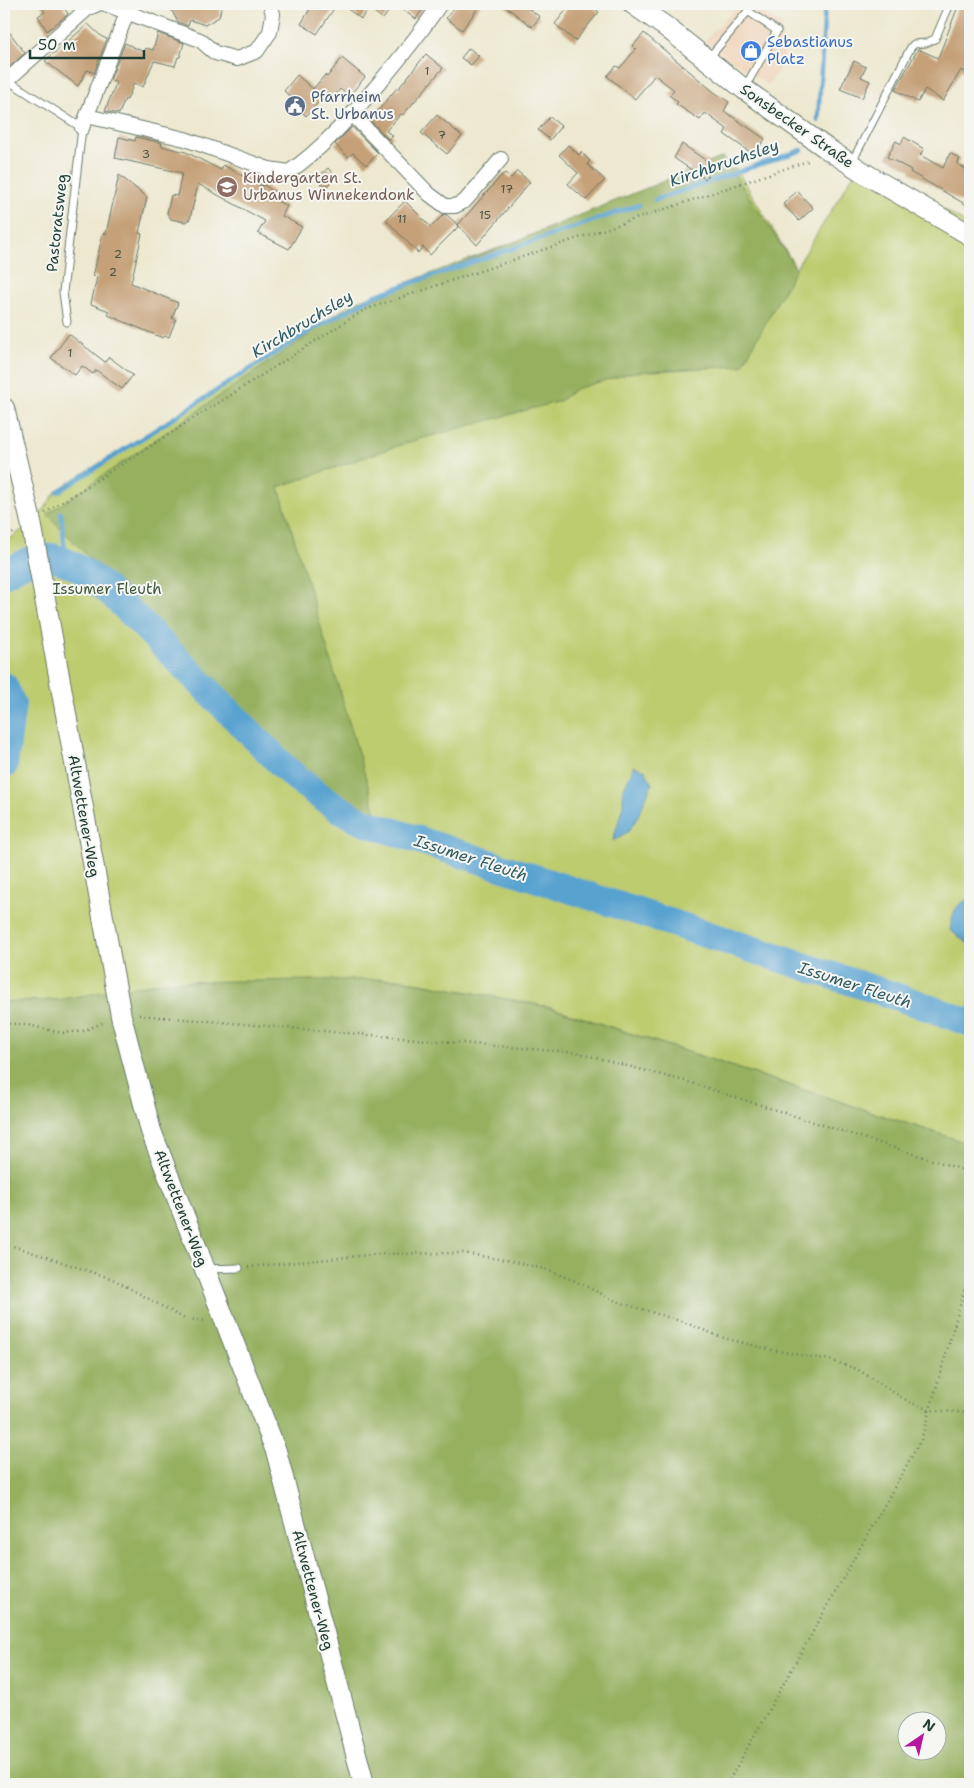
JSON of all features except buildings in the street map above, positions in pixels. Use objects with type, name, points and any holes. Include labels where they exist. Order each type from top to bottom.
[{"type":"street","points":[[105,4],[200,40],[215,53],[237,59],[257,51],[270,32],[273,14],[270,4]]},
{"type":"street","points":[[128,14],[84,122],[185,139],[269,170],[289,172],[309,158],[352,114],[416,40],[440,4]]},
{"type":"street","name":"Sonsbecker Straße","points":[[633,4],[666,27],[706,61],[826,148],[970,235]]},
{"type":"street","points":[[6,82],[90,6]]},
{"type":"street","points":[[352,114],[429,194],[445,206],[455,206],[465,201],[501,159]]},
{"type":"street","name":"Altwettener-Weg","points":[[4,408],[31,522],[48,619],[129,1015],[150,1131],[276,1451],[364,1784]]},
{"type":"lane","points":[[850,164],[911,47],[914,44],[926,44],[935,39],[950,4]]},
{"type":"lane","points":[[706,61],[748,10],[777,31],[744,89]]},
{"type":"lane","points":[[6,82],[84,122]]},
{"type":"lane","name":"Pastoratsweg","points":[[66,322],[64,292],[84,122]]},
{"type":"lane","points":[[205,1268],[239,1268]]},
{"type":"path","points":[[31,522],[364,310],[813,159],[826,148]]},
{"type":"path","points":[[4,1023],[28,1025],[62,1034],[83,1031],[129,1015],[578,1053],[685,1081],[970,1172]]},
{"type":"path","points":[[4,1243],[113,1279],[185,1319],[204,1322],[222,1314]]},
{"type":"path","points":[[239,1268],[380,1254],[464,1253],[510,1261],[545,1269],[616,1301],[683,1322],[724,1338],[772,1350],[830,1360],[857,1369],[909,1402],[930,1410],[970,1413]]},
{"type":"path","points":[[727,1784],[922,1440],[970,1271]]},
{"type":"shaded area","name":"Sebastianus Platz","points":[[740,4],[752,4],[781,26],[785,60],[768,85],[704,41]]},
{"type":"green space","points":[[723,157],[796,268],[742,366],[634,372],[575,389],[560,401],[409,442],[279,487],[378,819],[370,824],[322,799],[47,514],[342,312]]},
{"type":"green space","points":[[863,159],[970,226],[970,1144],[550,1007],[398,979],[4,1002],[4,543],[37,519],[57,490],[355,302],[490,251],[736,168],[796,268]]},
{"type":"green space","points":[[398,979],[549,1007],[970,1144],[970,1784],[4,1784],[4,1002],[57,1000],[163,982]]},
{"type":"water","points":[[634,766],[645,770],[652,784],[629,831],[613,841],[623,805],[623,790]]},
{"type":"water","points":[[969,899],[970,945],[950,930],[955,911]]},
{"type":"waterway","name":"Kirchbruchsley","points":[[818,121],[825,4]]},
{"type":"waterway","name":"Kirchbruchsley","points":[[655,200],[802,150]]},
{"type":"waterway","name":"Kirchbruchsley","points":[[58,492],[308,332],[374,296],[639,205]]},
{"type":"waterway","name":"Kirchbruchsley","points":[[61,513],[66,561]]},
{"type":"waterway","name":"Issumer Fleuth","points":[[52,557],[72,565],[98,582],[285,768],[321,797],[361,821],[919,1004],[970,1023]]},
{"type":"waterway","name":"Issumer Fleuth","points":[[4,574],[28,561]]},
{"type":"waterway","name":"Issumer Fleuth","points":[[4,686],[12,704],[4,765]]},
{"type":"place","name":"Sebastianus Platz","points":[[751,51]]},
{"type":"place","name":"Pfarrheim St. Urbanus","points":[[295,106]]},
{"type":"place","name":"Kindergarten St. Urbanus Winnekendonk","points":[[227,187]]}]
